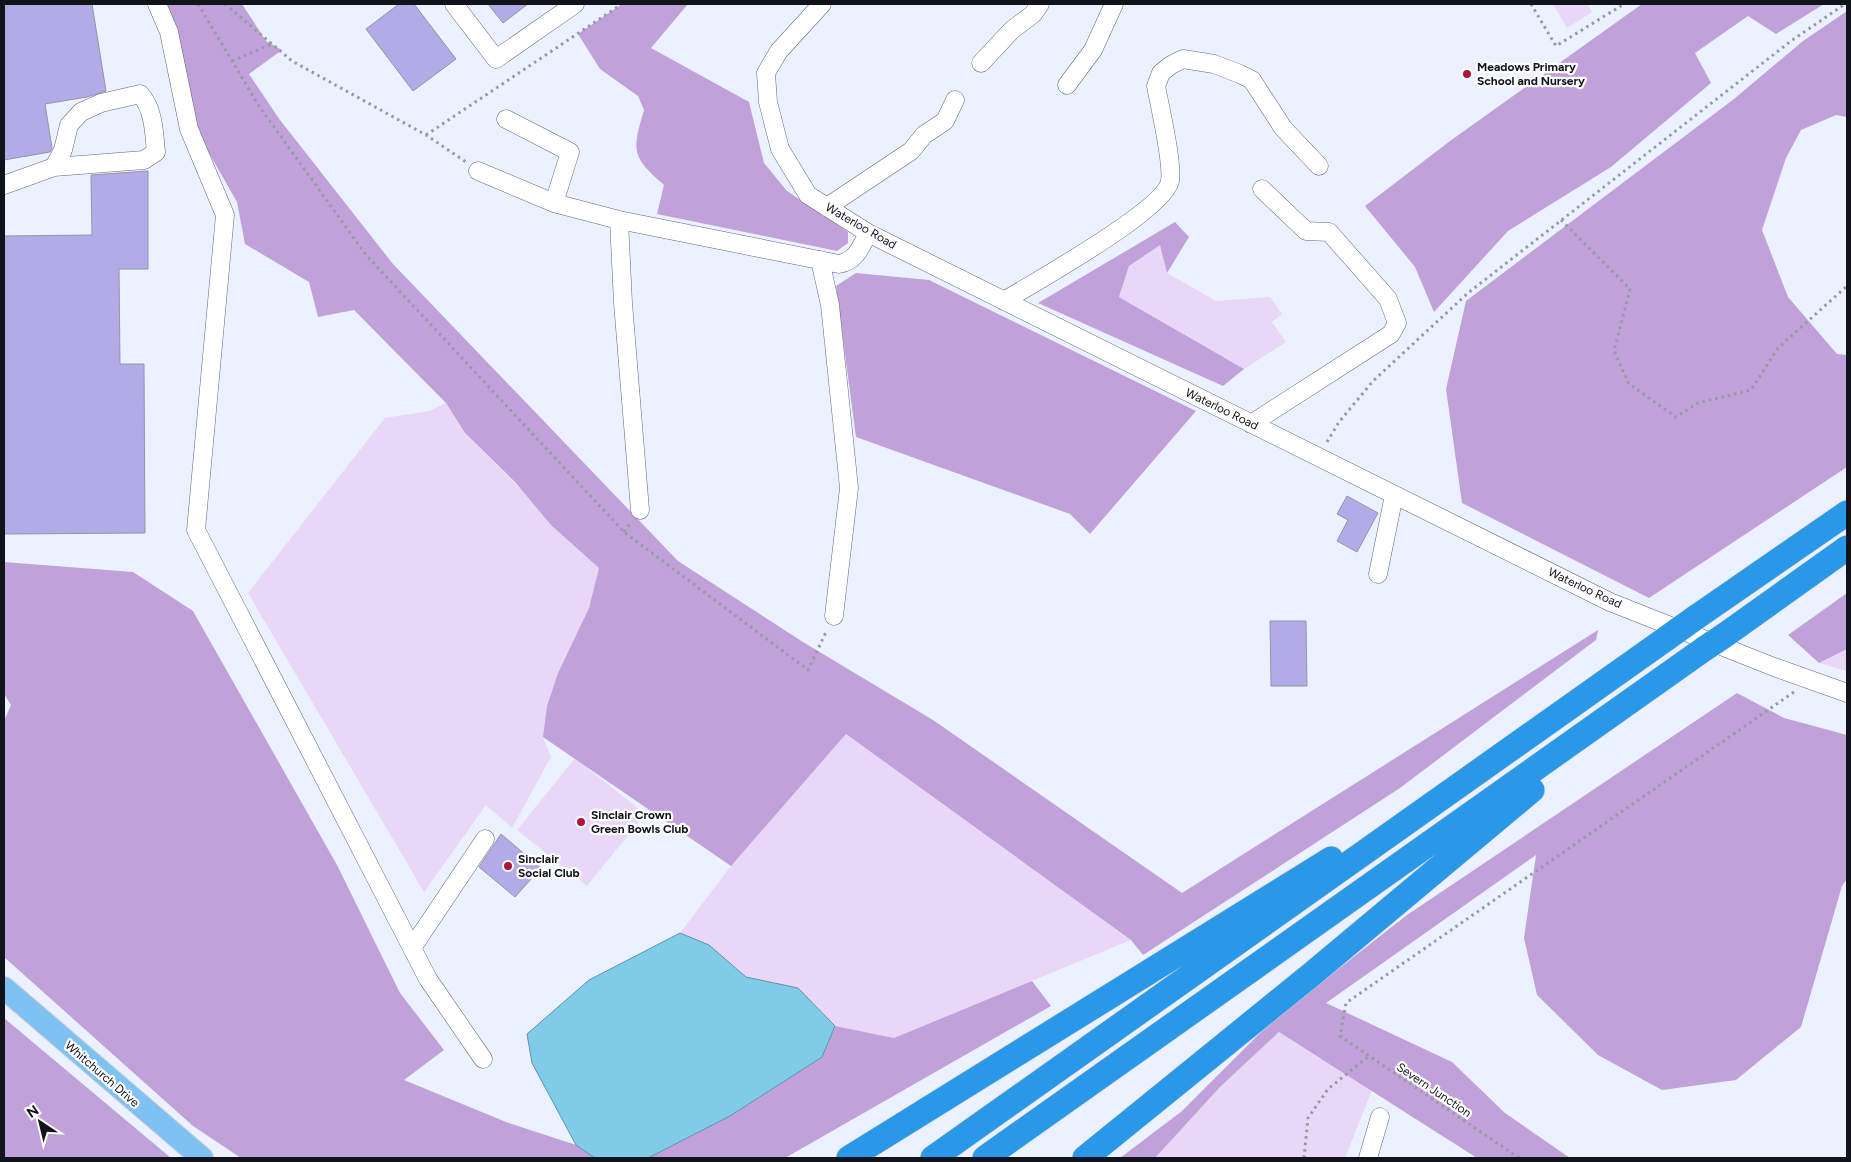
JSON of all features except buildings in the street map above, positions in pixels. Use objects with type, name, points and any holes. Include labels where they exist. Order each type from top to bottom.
[{"type":"highway","points":[[933,1158],[1695,618],[1847,513]]},
{"type":"highway","points":[[985,1158],[1847,548]]},
{"type":"highway","points":[[1085,1158],[1312,974],[1697,655]]},
{"type":"highway","points":[[849,1158],[1529,736]]},
{"type":"main road","name":"Whitchurch Drive","points":[[4,988],[202,1158]]},
{"type":"street","points":[[157,4],[169,32],[189,129],[225,215],[196,530],[428,979],[483,1060]]},
{"type":"street","points":[[454,4],[496,59],[575,4]]},
{"type":"street","name":"Waterloo Road","points":[[822,4],[779,51],[766,73],[768,102],[780,149],[808,195],[868,233],[1610,602],[1847,693]]},
{"type":"street","points":[[981,63],[1012,30],[1033,14],[1040,4]]},
{"type":"street","points":[[1067,84],[1093,50],[1114,4]]},
{"type":"street","points":[[1004,301],[1119,229],[1160,199],[1170,182],[1156,86],[1161,73],[1183,59],[1214,64],[1252,80],[1283,128],[1319,166]]},
{"type":"street","points":[[4,185],[54,167],[144,160],[156,152],[152,121],[146,101],[140,94],[101,103],[81,112],[69,124],[63,150],[54,167]]},
{"type":"street","points":[[827,207],[911,151],[924,135],[945,121],[955,100]]},
{"type":"street","points":[[506,119],[570,152],[554,203]]},
{"type":"street","points":[[478,171],[554,203],[619,220],[839,264],[849,262],[860,248],[868,233]]},
{"type":"street","points":[[1251,424],[1391,334],[1397,323],[1388,299],[1329,232],[1306,231],[1262,189]]},
{"type":"street","points":[[619,220],[623,303],[640,510]]},
{"type":"street","points":[[820,260],[830,305],[849,488],[834,616]]},
{"type":"street","points":[[1378,574],[1394,495]]},
{"type":"street","points":[[412,948],[485,839]]},
{"type":"street","points":[[1368,1158],[1380,1117]]},
{"type":"path","points":[[198,4],[259,106],[366,255],[624,532],[808,670],[834,616]]},
{"type":"path","points":[[224,4],[292,62],[426,135],[478,171]]},
{"type":"path","points":[[426,135],[622,4]]},
{"type":"path","points":[[1531,4],[1556,46],[1624,4]]},
{"type":"path","points":[[1318,457],[1339,422],[1373,381],[1468,293],[1783,47],[1845,4]]},
{"type":"path","points":[[232,61],[272,44]]},
{"type":"path","points":[[1561,220],[1630,289],[1614,352],[1629,384],[1676,417],[1698,403],[1751,390],[1778,348],[1847,286]]},
{"type":"path","name":"Severn Junction","points":[[1519,1158],[1340,1036],[1346,1003],[1811,680]]},
{"type":"path","points":[[1304,1158],[1308,1118],[1328,1089],[1370,1056]]},
{"type":"shaded area","points":[[165,4],[242,4],[266,41],[282,50],[249,74],[280,120],[393,264],[678,561],[803,642],[933,720],[1182,893],[1598,630],[1596,640],[1400,788],[1143,955],[1131,940],[846,734],[731,866],[543,737],[547,706],[558,673],[589,608],[599,568],[551,525],[515,482],[465,433],[446,403],[354,310],[318,317],[309,282],[245,244],[237,202],[196,130],[178,37]]},
{"type":"shaded area","points":[[622,4],[688,4],[651,48],[749,102],[764,163],[787,191],[848,232],[848,243],[837,251],[657,214],[664,185],[645,167],[637,152],[637,135],[644,110],[638,96],[600,69],[578,34]]},
{"type":"shaded area","points":[[1553,4],[1587,4],[1592,12],[1567,28]]},
{"type":"shaded area","points":[[1642,4],[1824,4],[1776,34],[1748,16],[1695,53],[1711,83],[1611,167],[1508,231],[1434,312],[1415,267],[1365,206],[1450,141]]},
{"type":"shaded area","points":[[1847,11],[1847,117],[1836,115],[1801,130],[1786,158],[1762,230],[1788,297],[1837,354],[1847,355],[1847,467],[1649,598],[1462,503],[1446,389],[1466,301],[1734,99],[1803,41]]},
{"type":"shaded area","points":[[1175,222],[1189,237],[1167,273],[1160,245],[1129,266],[1119,297],[1244,369],[1223,386],[1038,303]]},
{"type":"shaded area","points":[[1160,244],[1167,273],[1216,301],[1270,297],[1282,314],[1272,322],[1286,342],[1244,369],[1119,297],[1129,266]]},
{"type":"shaded area","points":[[856,273],[929,280],[1196,411],[1090,534],[1070,514],[856,437],[836,286]]},
{"type":"shaded area","points":[[446,403],[465,433],[599,568],[589,608],[558,673],[543,737],[551,757],[512,828],[486,805],[424,892],[248,593],[385,418],[429,411]]},
{"type":"shaded area","points":[[4,562],[133,572],[193,611],[337,865],[400,993],[444,1050],[404,1080],[506,1122],[576,1145],[595,1158],[241,1158],[193,1126],[4,957],[4,721],[11,705],[4,694]]},
{"type":"shaded area","points":[[1847,593],[1847,649],[1819,663],[1788,635]]},
{"type":"shaded area","points":[[1847,649],[1847,671],[1819,663]]},
{"type":"shaded area","points":[[1737,693],[1784,718],[1847,735],[1847,879],[1842,886],[1801,1027],[1736,1080],[1662,1090],[1598,1055],[1537,995],[1524,938],[1536,855],[1326,1003],[1452,1062],[1505,1113],[1570,1158],[1477,1158],[1279,1032],[1220,1087],[1155,1158],[1120,1158],[1182,1111],[1272,1021],[1407,915]]},
{"type":"shaded area","points":[[846,734],[1131,940],[894,1038],[835,1026],[798,988],[746,977],[709,946],[680,933],[731,866]]},
{"type":"shaded area","name":"Sinclair Crown Green Bowls Club","points":[[575,758],[645,814],[587,886],[517,830]]},
{"type":"shaded area","points":[[1032,981],[1051,1006],[785,1158],[648,1158],[730,1116],[822,1057],[835,1026],[894,1038]]},
{"type":"shaded area","points":[[4,1018],[171,1158],[4,1158]]},
{"type":"shaded area","points":[[1279,1032],[1372,1090],[1345,1158],[1155,1158],[1220,1087]]},
{"type":"water","points":[[680,933],[709,945],[746,977],[798,988],[835,1026],[822,1057],[730,1116],[648,1158],[595,1158],[576,1145],[532,1063],[527,1034],[589,980]]},
{"type":"place","name":"Meadows Primary School and Nursery","points":[[1467,74]]},
{"type":"place","name":"Sinclair Crown Green Bowls Club","points":[[581,822]]},
{"type":"place","name":"Sinclair Social Club","points":[[508,866]]}]
